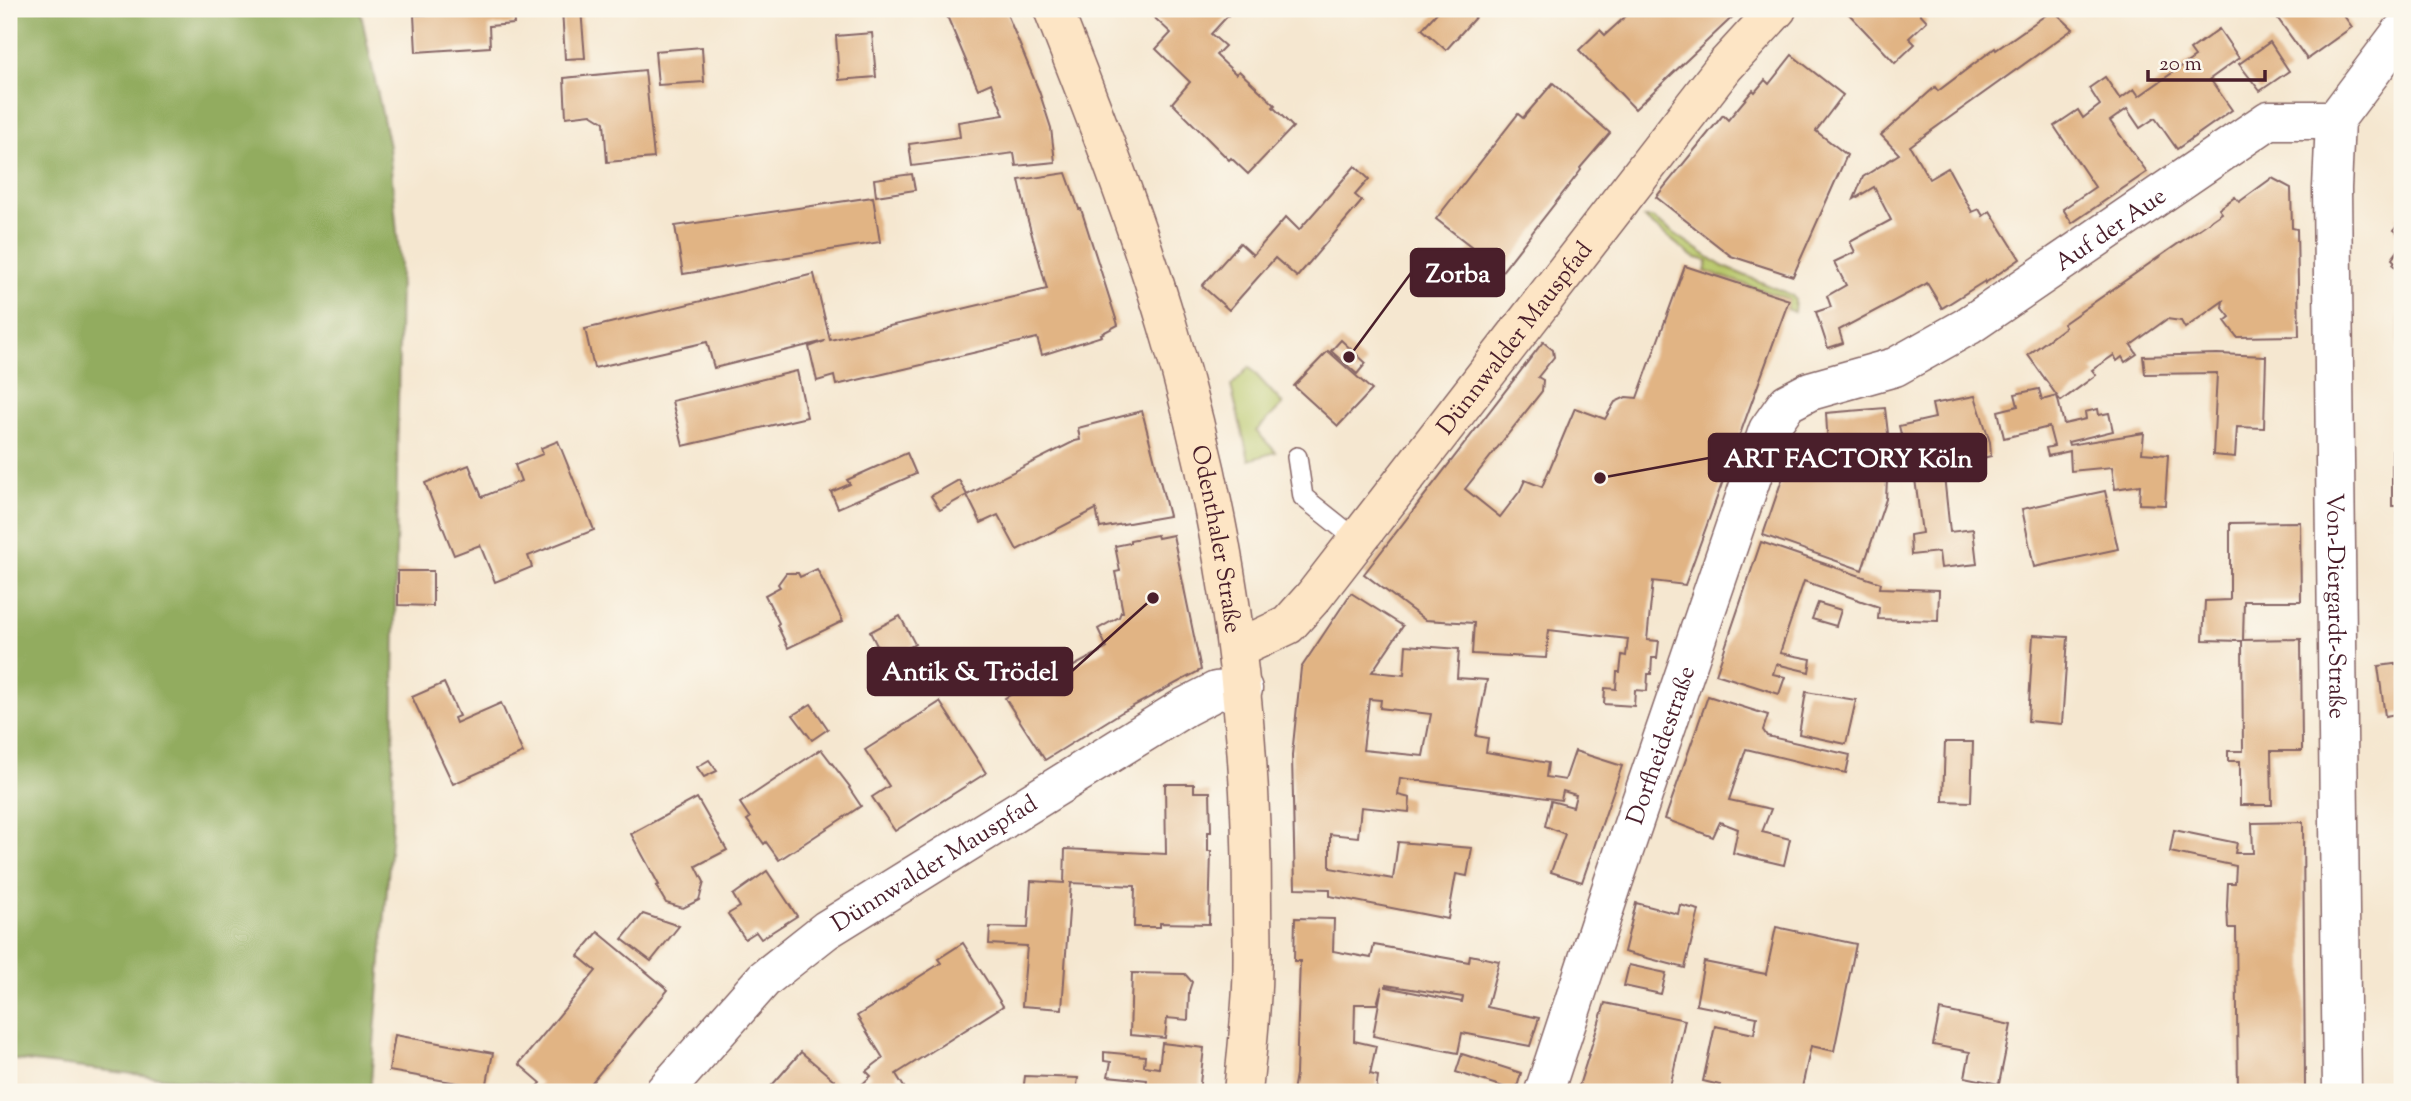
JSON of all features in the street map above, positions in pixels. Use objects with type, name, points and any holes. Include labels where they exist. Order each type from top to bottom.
[{"type":"main road","name":"Odenthaler Straße","points":[[1053,9],[1121,180],[1185,386],[1212,501],[1242,689],[1252,836],[1252,1000],[1243,1092]]},
{"type":"main road","name":"Dünnwalder Mauspfad","points":[[1237,649],[1288,625],[1724,67],[1777,9]]},
{"type":"street","points":[[2335,120],[2402,31]]},
{"type":"street","name":"Auf der Aue","points":[[1787,404],[1810,391],[1895,367],[1968,326],[2269,120],[2335,120]]},
{"type":"street","name":"Von-Diergardt-Straße","points":[[2335,120],[2332,188],[2342,1092]]},
{"type":"street","name":"Dorfheidestraße","points":[[1544,1092],[1768,430],[1787,404]]},
{"type":"street","name":"Dünnwalder Mauspfad","points":[[664,1092],[764,979],[826,930],[1185,707],[1216,691],[1242,689]]},
{"type":"lane","points":[[1297,457],[1303,497],[1357,540]]},
{"type":"green space","points":[[9,9],[360,9],[389,147],[400,265],[392,829],[370,1092],[283,1092],[9,1059]]},
{"type":"green space","points":[[1644,218],[1652,218],[1722,266],[1792,295],[1795,300],[1794,312],[1786,309],[1789,299],[1705,271],[1708,261],[1693,257]]},
{"type":"green space","points":[[1249,367],[1283,404],[1256,431],[1276,452],[1249,460],[1231,386]]},
{"type":"building","points":[[431,9],[513,9],[514,24],[489,26],[490,47],[416,52],[414,15],[432,14]]},
{"type":"building","points":[[562,9],[581,9],[585,58],[565,59]]},
{"type":"building","points":[[944,9],[1005,9],[1039,91],[1051,128],[1055,162],[1016,166],[1014,153],[912,166],[909,144],[960,137],[958,122],[1004,115],[991,83],[978,89]]},
{"type":"building","points":[[1145,9],[1234,9],[1211,34],[1225,46],[1216,55],[1236,74],[1239,71],[1275,105],[1273,107],[1293,127],[1248,174],[1231,158],[1229,160],[1172,103],[1190,82],[1156,49],[1171,33]]},
{"type":"building","points":[[1440,9],[1474,9],[1479,13],[1446,50],[1422,29]]},
{"type":"building","points":[[1741,9],[1635,109],[1579,50],[1600,30],[1605,35],[1626,16],[1621,10]]},
{"type":"building","points":[[1852,9],[1916,9],[1927,21],[1909,38],[1915,44],[1895,63],[1848,13]]},
{"type":"building","points":[[2271,9],[2339,9],[2352,27],[2307,59]]},
{"type":"building","points":[[2053,10],[2073,29],[1910,146],[1929,179],[1948,168],[1972,212],[1979,209],[1983,216],[1990,211],[2020,259],[1942,308],[1927,283],[1839,330],[1843,343],[1828,348],[1816,312],[1831,307],[1827,296],[1846,285],[1834,262],[1855,252],[1850,242],[1891,220],[1874,187],[1854,199],[1863,177],[1899,154],[1881,135],[1935,87],[1938,91],[1995,48],[1996,50]]},
{"type":"building","points":[[2219,29],[2239,58],[2210,79],[2232,110],[2177,149],[2155,118],[2140,128],[2127,109],[2110,121],[2147,172],[2072,223],[2063,209],[2095,187],[2054,126],[2078,110],[2083,118],[2100,105],[2089,88],[2105,77],[2120,99],[2134,89],[2139,96],[2195,57],[2190,50]]},
{"type":"building","points":[[872,33],[876,77],[839,80],[836,36]]},
{"type":"building","points":[[2270,42],[2289,71],[2260,91],[2239,64]]},
{"type":"building","points":[[702,47],[704,82],[658,85],[655,51]]},
{"type":"building","points":[[1792,55],[1843,95],[1816,131],[1847,155],[1793,276],[1731,256],[1656,197],[1723,115],[1728,120],[1753,90],[1755,92],[1765,80],[1769,84]]},
{"type":"building","points":[[645,70],[654,158],[607,162],[604,122],[591,114],[566,117],[564,78]]},
{"type":"building","points":[[1553,83],[1610,133],[1580,168],[1493,283],[1462,259],[1472,247],[1436,219],[1518,114],[1523,118]]},
{"type":"building","points":[[1355,166],[1369,179],[1355,195],[1362,201],[1297,277],[1275,258],[1229,310],[1202,286],[1240,243],[1253,255],[1286,217],[1299,230]]},
{"type":"building","points":[[1066,173],[1081,209],[1118,325],[1101,334],[1102,336],[1042,355],[1037,338],[836,385],[834,376],[817,381],[809,347],[825,341],[714,368],[707,342],[594,368],[585,329],[814,274],[830,340],[1047,289],[1019,180]]},
{"type":"building","points":[[912,174],[915,190],[876,196],[874,179]]},
{"type":"building","points":[[2272,178],[2291,188],[2292,228],[2297,229],[2299,336],[2237,337],[2225,321],[2230,317],[2222,307],[2223,301],[2185,328],[2181,321],[2167,319],[2131,345],[2137,354],[2125,362],[2122,357],[2117,361],[2114,355],[2092,370],[2096,375],[2061,401],[2028,355],[2065,327],[2063,324],[2222,213],[2219,209],[2235,197],[2239,202]]},
{"type":"building","points":[[873,197],[880,242],[683,274],[675,226]]},
{"type":"building","points":[[2402,210],[2402,236],[2394,230],[2400,221],[2396,218]]},
{"type":"building","points":[[2402,245],[2402,272],[2393,265],[2395,262],[2392,259]]},
{"type":"building","points":[[1685,266],[1789,300],[1685,585],[1653,581],[1647,640],[1659,641],[1657,658],[1652,658],[1651,674],[1648,674],[1647,691],[1635,690],[1634,706],[1604,704],[1605,688],[1616,689],[1617,672],[1620,672],[1622,655],[1626,656],[1628,639],[1549,630],[1546,658],[1472,654],[1474,623],[1425,620],[1364,574],[1543,342],[1553,350],[1554,357],[1538,377],[1543,380],[1542,391],[1465,489],[1500,517],[1525,480],[1542,487],[1575,408],[1605,419],[1615,402],[1626,397],[1637,398]]},
{"type":"building","points":[[2398,307],[2402,307],[2402,348],[2398,348]]},
{"type":"building","points":[[1341,340],[1366,363],[1357,374],[1331,351]]},
{"type":"building","points":[[1328,351],[1372,390],[1338,426],[1294,386]]},
{"type":"building","points":[[2143,356],[2266,356],[2264,428],[2237,427],[2235,457],[2213,455],[2217,373],[2145,374]]},
{"type":"building","points":[[797,371],[807,417],[683,446],[672,401]]},
{"type":"building","points":[[2039,389],[2042,400],[2057,396],[2064,424],[2086,419],[2085,412],[2098,409],[2099,415],[2109,413],[2113,431],[2068,442],[2069,445],[2144,433],[2142,453],[2168,455],[2165,505],[2139,504],[2140,485],[2115,489],[2112,467],[2071,471],[2070,451],[2048,456],[2046,448],[2054,446],[2049,427],[2004,438],[1998,411],[2018,406],[2015,394]]},
{"type":"building","points":[[1975,396],[1990,442],[1991,456],[1963,463],[1960,450],[1947,453],[1946,450],[1907,458],[1899,426],[1935,418],[1932,404]]},
{"type":"building","points":[[1885,408],[1889,442],[1886,499],[1862,570],[1763,535],[1789,459],[1836,476],[1843,458],[1872,469],[1873,444],[1828,447],[1826,413]]},
{"type":"building","points":[[1142,411],[1169,516],[1100,528],[1096,509],[1017,550],[998,515],[981,523],[967,495],[1080,440],[1078,428]]},
{"type":"building","points":[[558,441],[594,530],[528,556],[532,567],[495,582],[480,545],[454,555],[425,483],[469,465],[482,497],[521,481],[515,465],[543,454],[541,448]]},
{"type":"building","points":[[2392,450],[2402,450],[2402,527],[2400,506],[2392,506]]},
{"type":"building","points":[[907,453],[916,474],[838,508],[831,492],[850,484],[847,480]]},
{"type":"building","points":[[1943,466],[1950,532],[1973,529],[1977,564],[1941,568],[1939,552],[1911,555],[1910,535],[1922,533],[1914,471]]},
{"type":"building","points":[[959,480],[967,495],[940,510],[931,496]]},
{"type":"building","points":[[2105,491],[2118,549],[2034,567],[2022,509]]},
{"type":"building","points":[[2300,522],[2301,601],[2244,601],[2243,640],[2301,639],[2302,751],[2271,751],[2272,805],[2240,805],[2240,761],[2228,761],[2228,751],[2243,751],[2242,641],[2203,640],[2205,601],[2230,600],[2230,523]]},
{"type":"building","points":[[1157,535],[1158,538],[1173,535],[1201,670],[1122,712],[1045,760],[1005,698],[1029,684],[1032,689],[1107,648],[1098,629],[1123,612],[1115,572],[1120,571],[1115,546]]},
{"type":"building","points":[[1761,542],[1881,583],[1880,588],[1939,590],[1938,621],[1878,619],[1879,607],[1804,581],[1780,653],[1811,659],[1809,672],[1776,664],[1773,674],[1785,677],[1779,694],[1716,674]]},
{"type":"building","points":[[817,569],[843,621],[788,648],[765,595],[780,587],[778,584],[786,573],[798,573],[800,577]]},
{"type":"building","points":[[398,571],[433,571],[433,606],[398,605]]},
{"type":"building","points":[[1351,593],[1403,626],[1372,672],[1404,675],[1406,645],[1459,649],[1457,678],[1487,680],[1476,736],[1488,738],[1486,752],[1548,763],[1546,777],[1565,780],[1575,751],[1622,766],[1582,882],[1551,872],[1565,834],[1545,826],[1551,801],[1573,807],[1576,795],[1563,791],[1561,800],[1400,778],[1398,795],[1410,798],[1409,812],[1361,807],[1358,837],[1330,834],[1330,868],[1393,879],[1398,842],[1472,848],[1467,876],[1456,874],[1448,919],[1330,896],[1330,889],[1295,888],[1292,755],[1301,668]],"holes":[[[1369,699],[1381,700],[1380,708],[1431,714],[1423,756],[1363,750]]]},
{"type":"building","points":[[1818,603],[1841,610],[1836,626],[1812,619]]},
{"type":"building","points":[[900,616],[915,644],[885,661],[870,632]]},
{"type":"building","points":[[2033,635],[2068,637],[2062,724],[2028,721]]},
{"type":"building","points":[[2402,663],[2402,713],[2385,716],[2378,666]]},
{"type":"building","points":[[444,683],[459,716],[454,718],[456,723],[501,703],[523,753],[453,784],[412,697]]},
{"type":"building","points":[[1806,692],[1856,700],[1846,744],[1799,734]]},
{"type":"building","points":[[1708,696],[1768,715],[1763,730],[1767,736],[1850,755],[1846,773],[1746,749],[1729,800],[1771,809],[1762,832],[1790,839],[1784,865],[1733,853],[1738,829],[1720,822],[1713,837],[1665,819]]},
{"type":"building","points":[[940,702],[986,773],[895,831],[872,797],[889,786],[865,750]]},
{"type":"building","points":[[811,704],[828,729],[812,740],[793,715]]},
{"type":"building","points":[[1945,742],[1973,742],[1971,802],[1943,801]]},
{"type":"building","points":[[821,749],[861,806],[779,860],[747,820],[750,818],[740,803]]},
{"type":"building","points":[[709,760],[717,771],[704,777],[697,767]]},
{"type":"building","points":[[1165,784],[1194,784],[1194,792],[1210,792],[1209,924],[1160,923],[1160,927],[1134,927],[1135,886],[1071,883],[1062,1009],[1022,1006],[1027,946],[989,944],[990,927],[1028,928],[1031,881],[1064,883],[1065,849],[1166,854]]},
{"type":"building","points":[[697,798],[727,850],[696,866],[704,882],[699,900],[683,908],[666,903],[631,834]]},
{"type":"building","points":[[2398,810],[2402,810],[2402,856],[2398,856]]},
{"type":"building","points":[[2303,822],[2305,1092],[2238,1092],[2236,928],[2228,928],[2227,906],[2228,883],[2235,883],[2236,866],[2170,852],[2174,830],[2237,843],[2235,853],[2253,853],[2252,823]]},
{"type":"building","points":[[767,871],[797,916],[761,939],[756,932],[745,939],[728,914],[740,907],[733,895]]},
{"type":"building","points":[[1636,903],[1678,914],[1680,905],[1699,910],[1685,968],[1624,952]]},
{"type":"building","points":[[643,914],[679,926],[651,961],[622,939]]},
{"type":"building","points":[[1295,918],[1334,919],[1333,951],[1371,958],[1374,945],[1469,962],[1470,955],[1499,961],[1487,1007],[1539,1018],[1530,1046],[1462,1033],[1458,1053],[1373,1036],[1382,986],[1377,1004],[1355,1004],[1354,1041],[1376,1046],[1370,1074],[1378,1076],[1376,1092],[1293,1092],[1300,961],[1294,961]],"holes":[[[1386,985],[1463,997],[1462,1002]]]},
{"type":"building","points":[[1776,927],[1856,944],[1834,1051],[1811,1046],[1801,1092],[1719,1092],[1720,1085],[1703,1081],[1715,1026],[1754,1034],[1757,1017],[1696,1005],[1704,962],[1766,974]]},
{"type":"building","points":[[598,932],[668,990],[584,1092],[533,1092],[541,1083],[519,1064],[596,971],[578,956]]},
{"type":"building","points":[[963,943],[1003,1006],[896,1074],[907,1092],[854,1092],[871,1076],[866,1071],[883,1058],[857,1016],[941,963],[938,959]]},
{"type":"building","points":[[1629,965],[1666,973],[1661,994],[1624,986]]},
{"type":"building","points":[[1132,973],[1185,974],[1192,982],[1188,1020],[1167,1018],[1165,1038],[1130,1035]]},
{"type":"building","points":[[1605,1003],[1685,1020],[1670,1087],[1663,1092],[1577,1092]]},
{"type":"building","points":[[1940,1010],[2011,1025],[1999,1084],[1965,1077],[1970,1052],[1933,1045]]},
{"type":"building","points":[[395,1035],[493,1053],[486,1088],[389,1071]]},
{"type":"building","points":[[1162,1043],[1204,1048],[1199,1092],[1146,1092],[1147,1080],[1108,1076],[1111,1062],[1104,1061],[1104,1052],[1145,1056],[1144,1066],[1159,1068]]},
{"type":"building","points":[[801,1052],[848,1092],[766,1092]]},
{"type":"building","points":[[1462,1054],[1521,1073],[1516,1091],[1456,1072]]},
{"type":"building","points":[[1025,1076],[1078,1078],[1076,1092],[1023,1092]]},
{"type":"place","name":"Zorba","points":[[1349,357]]},
{"type":"place","name":"ART FACTORY Köln","points":[[1600,478]]},
{"type":"place","name":"Antik & Trödel","points":[[1153,598]]}]
